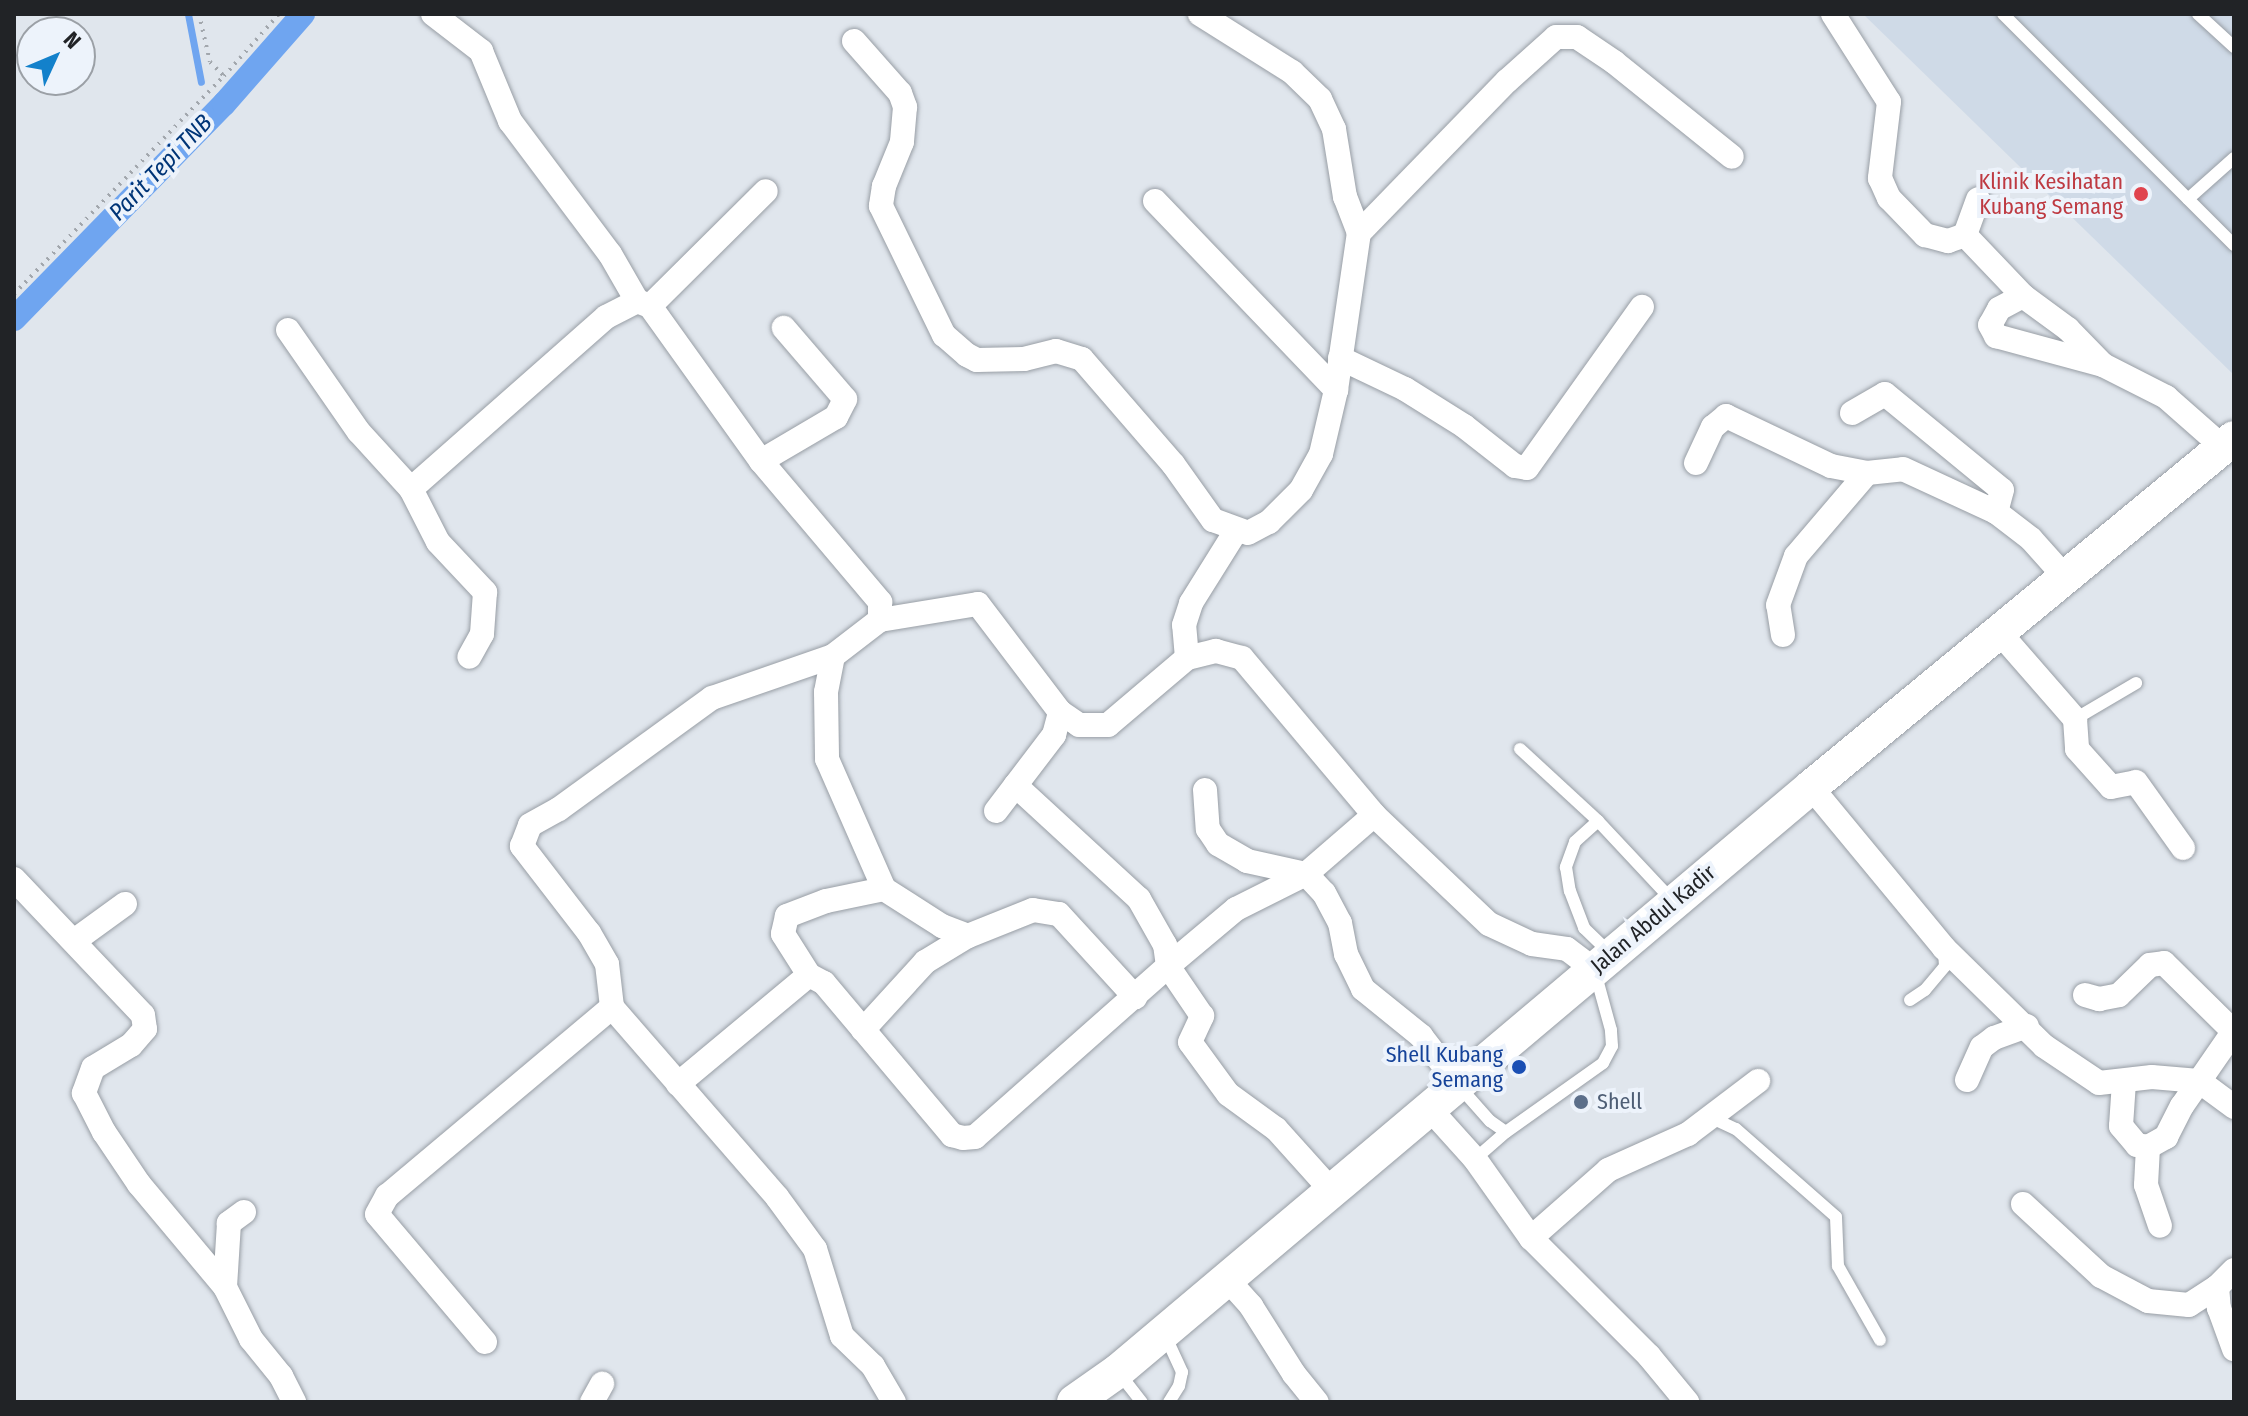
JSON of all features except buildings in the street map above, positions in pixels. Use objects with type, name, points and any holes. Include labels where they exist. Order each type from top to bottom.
[{"type":"main road","name":"Jalan Abdul Kadir","points":[[1074,1402],[1118,1371],[1811,787],[2228,442]]},
{"type":"street","points":[[433,14],[481,51],[510,121],[761,461],[880,602],[880,620]]},
{"type":"street","points":[[854,41],[900,93],[905,107],[902,142],[884,186],[881,206],[944,335],[977,360],[1024,359],[1056,351],[1082,359],[1173,464],[1213,520],[1248,533],[1260,528],[1301,490],[1321,454],[1336,390],[1359,233],[1345,197],[1334,129],[1320,99],[1292,72],[1200,14]]},
{"type":"street","points":[[1833,14],[1889,102],[1880,178],[1882,187],[1925,235],[1948,241],[1965,235]]},
{"type":"street","points":[[1359,233],[1507,81],[1556,37],[1577,37],[1614,62],[1732,157]]},
{"type":"street","points":[[411,489],[606,317],[643,303],[766,191]]},
{"type":"street","points":[[1965,235],[1978,199]]},
{"type":"street","points":[[1155,201],[1336,390]]},
{"type":"street","points":[[1965,235],[2023,296],[2068,329],[2103,365]]},
{"type":"street","points":[[2023,296],[1999,309],[1990,325],[1996,336],[2103,365],[2166,397],[2228,442]]},
{"type":"street","points":[[1340,358],[1405,389],[1464,426],[1515,466],[1527,468],[1642,307]]},
{"type":"street","points":[[761,461],[836,417],[845,399],[784,328]]},
{"type":"street","points":[[288,330],[359,432],[411,489],[438,542],[485,592],[482,634],[469,657]]},
{"type":"street","points":[[1852,413],[1885,394],[2002,490],[1996,512]]},
{"type":"street","points":[[1696,463],[1713,427],[1726,416],[1831,466],[1867,473],[1903,469],[1996,512],[2031,539],[2065,577]]},
{"type":"street","points":[[1783,635],[1778,605],[1796,556],[1867,473]]},
{"type":"street","points":[[1187,658],[1184,625],[1191,603],[1236,531]]},
{"type":"street","points":[[894,1402],[873,1366],[842,1336],[815,1249],[777,1197],[612,1007],[607,964],[589,933],[522,846],[530,825],[559,809],[712,698],[833,656],[880,620],[978,604],[1060,712],[1079,725],[1108,725],[1187,658],[1216,651],[1242,658],[1374,815],[1489,924],[1532,944],[1567,949],[1602,962]]},
{"type":"street","points":[[1999,632],[2075,719],[2077,749],[2111,787],[2136,782],[2183,848]]},
{"type":"street","points":[[833,656],[826,692],[827,759],[884,889],[942,926],[968,936]]},
{"type":"street","points":[[996,811],[1054,735],[1060,712]]},
{"type":"street","points":[[1015,785],[1139,899],[1165,945],[1168,966],[1202,1016],[1190,1042],[1228,1094],[1276,1129],[1331,1190]]},
{"type":"street","points":[[1811,787],[1944,948],[2044,1046],[2099,1083],[2152,1077],[2199,1081],[2234,1107]]},
{"type":"street","points":[[1205,790],[1208,829],[1218,844],[1247,861],[1306,874],[1324,893],[1340,923],[1346,954],[1363,989],[1421,1036],[1458,1084]]},
{"type":"street","points":[[884,889],[826,901],[787,916],[783,934],[809,975],[824,983],[952,1135],[975,1137],[1236,909],[1306,874],[1374,815]]},
{"type":"street","points":[[14,879],[143,1015],[145,1029],[131,1045],[93,1068],[84,1093],[104,1132],[139,1184],[225,1287],[251,1339],[281,1376],[294,1402]]},
{"type":"street","points":[[74,941],[125,904]]},
{"type":"street","points":[[863,1030],[925,962],[968,936],[1033,910],[1059,914],[1135,997]]},
{"type":"street","points":[[2085,995],[2099,999],[2119,995],[2150,965],[2164,963],[2234,1032],[2199,1081],[2166,1137],[2148,1147],[2137,1145],[2121,1126],[2124,1082]]},
{"type":"street","points":[[678,1084],[809,975]]},
{"type":"street","points":[[485,1342],[377,1214],[387,1196],[612,1007]]},
{"type":"street","points":[[1967,1080],[1982,1047],[1994,1038],[2027,1026]]},
{"type":"street","points":[[1531,1238],[1608,1170],[1688,1134],[1758,1081]]},
{"type":"street","points":[[1429,1108],[1475,1159],[1531,1238],[1649,1356],[1687,1402]]},
{"type":"street","points":[[2148,1147],[2146,1185],[2160,1226]]},
{"type":"street","points":[[2023,1204],[2101,1276],[2148,1301],[2189,1305],[2226,1278]]},
{"type":"street","points":[[225,1287],[229,1223],[244,1212]]},
{"type":"street","points":[[1226,1278],[1251,1306],[1294,1374],[1317,1402]]},
{"type":"street","points":[[2226,1278],[2219,1308],[2234,1349]]},
{"type":"lane","points":[[2003,14],[2234,245]]},
{"type":"lane","points":[[2198,14],[2234,47]]},
{"type":"lane","points":[[2188,199],[2234,158]]},
{"type":"lane","points":[[2075,719],[2136,683]]},
{"type":"lane","points":[[1520,749],[1598,821],[1674,902]]},
{"type":"lane","points":[[1475,1159],[1506,1132],[1603,1063],[1612,1046],[1602,962],[1584,928],[1570,891],[1566,867],[1575,842],[1598,821]]},
{"type":"lane","points":[[1910,1000],[1925,990],[1945,966],[1944,948]]},
{"type":"lane","points":[[1458,1084],[1490,1121],[1506,1132]]},
{"type":"lane","points":[[1712,1118],[1736,1129],[1836,1217],[1838,1266],[1880,1340]]},
{"type":"lane","points":[[1163,1333],[1177,1355],[1182,1372],[1179,1386],[1169,1402]]},
{"type":"lane","points":[[1118,1371],[1142,1402]]},
{"type":"path","points":[[199,14],[210,62],[224,76]]},
{"type":"path","points":[[14,294],[224,76],[279,14]]},
{"type":"shaded area","name":"Klinik Kesihatan Kubang Semang","points":[[1863,14],[2234,14],[2234,375]]},
{"type":"waterway","points":[[188,14],[201,82]]},
{"type":"waterway","name":"Parit Tepi TNB","points":[[14,319],[224,104],[303,14]]},
{"type":"place","name":"Klinik Kesihatan Kubang Semang","points":[[2141,194]]},
{"type":"place","name":"Shell Kubang Semang","points":[[1519,1067]]},
{"type":"place","name":"Shell","points":[[1581,1102]]}]
